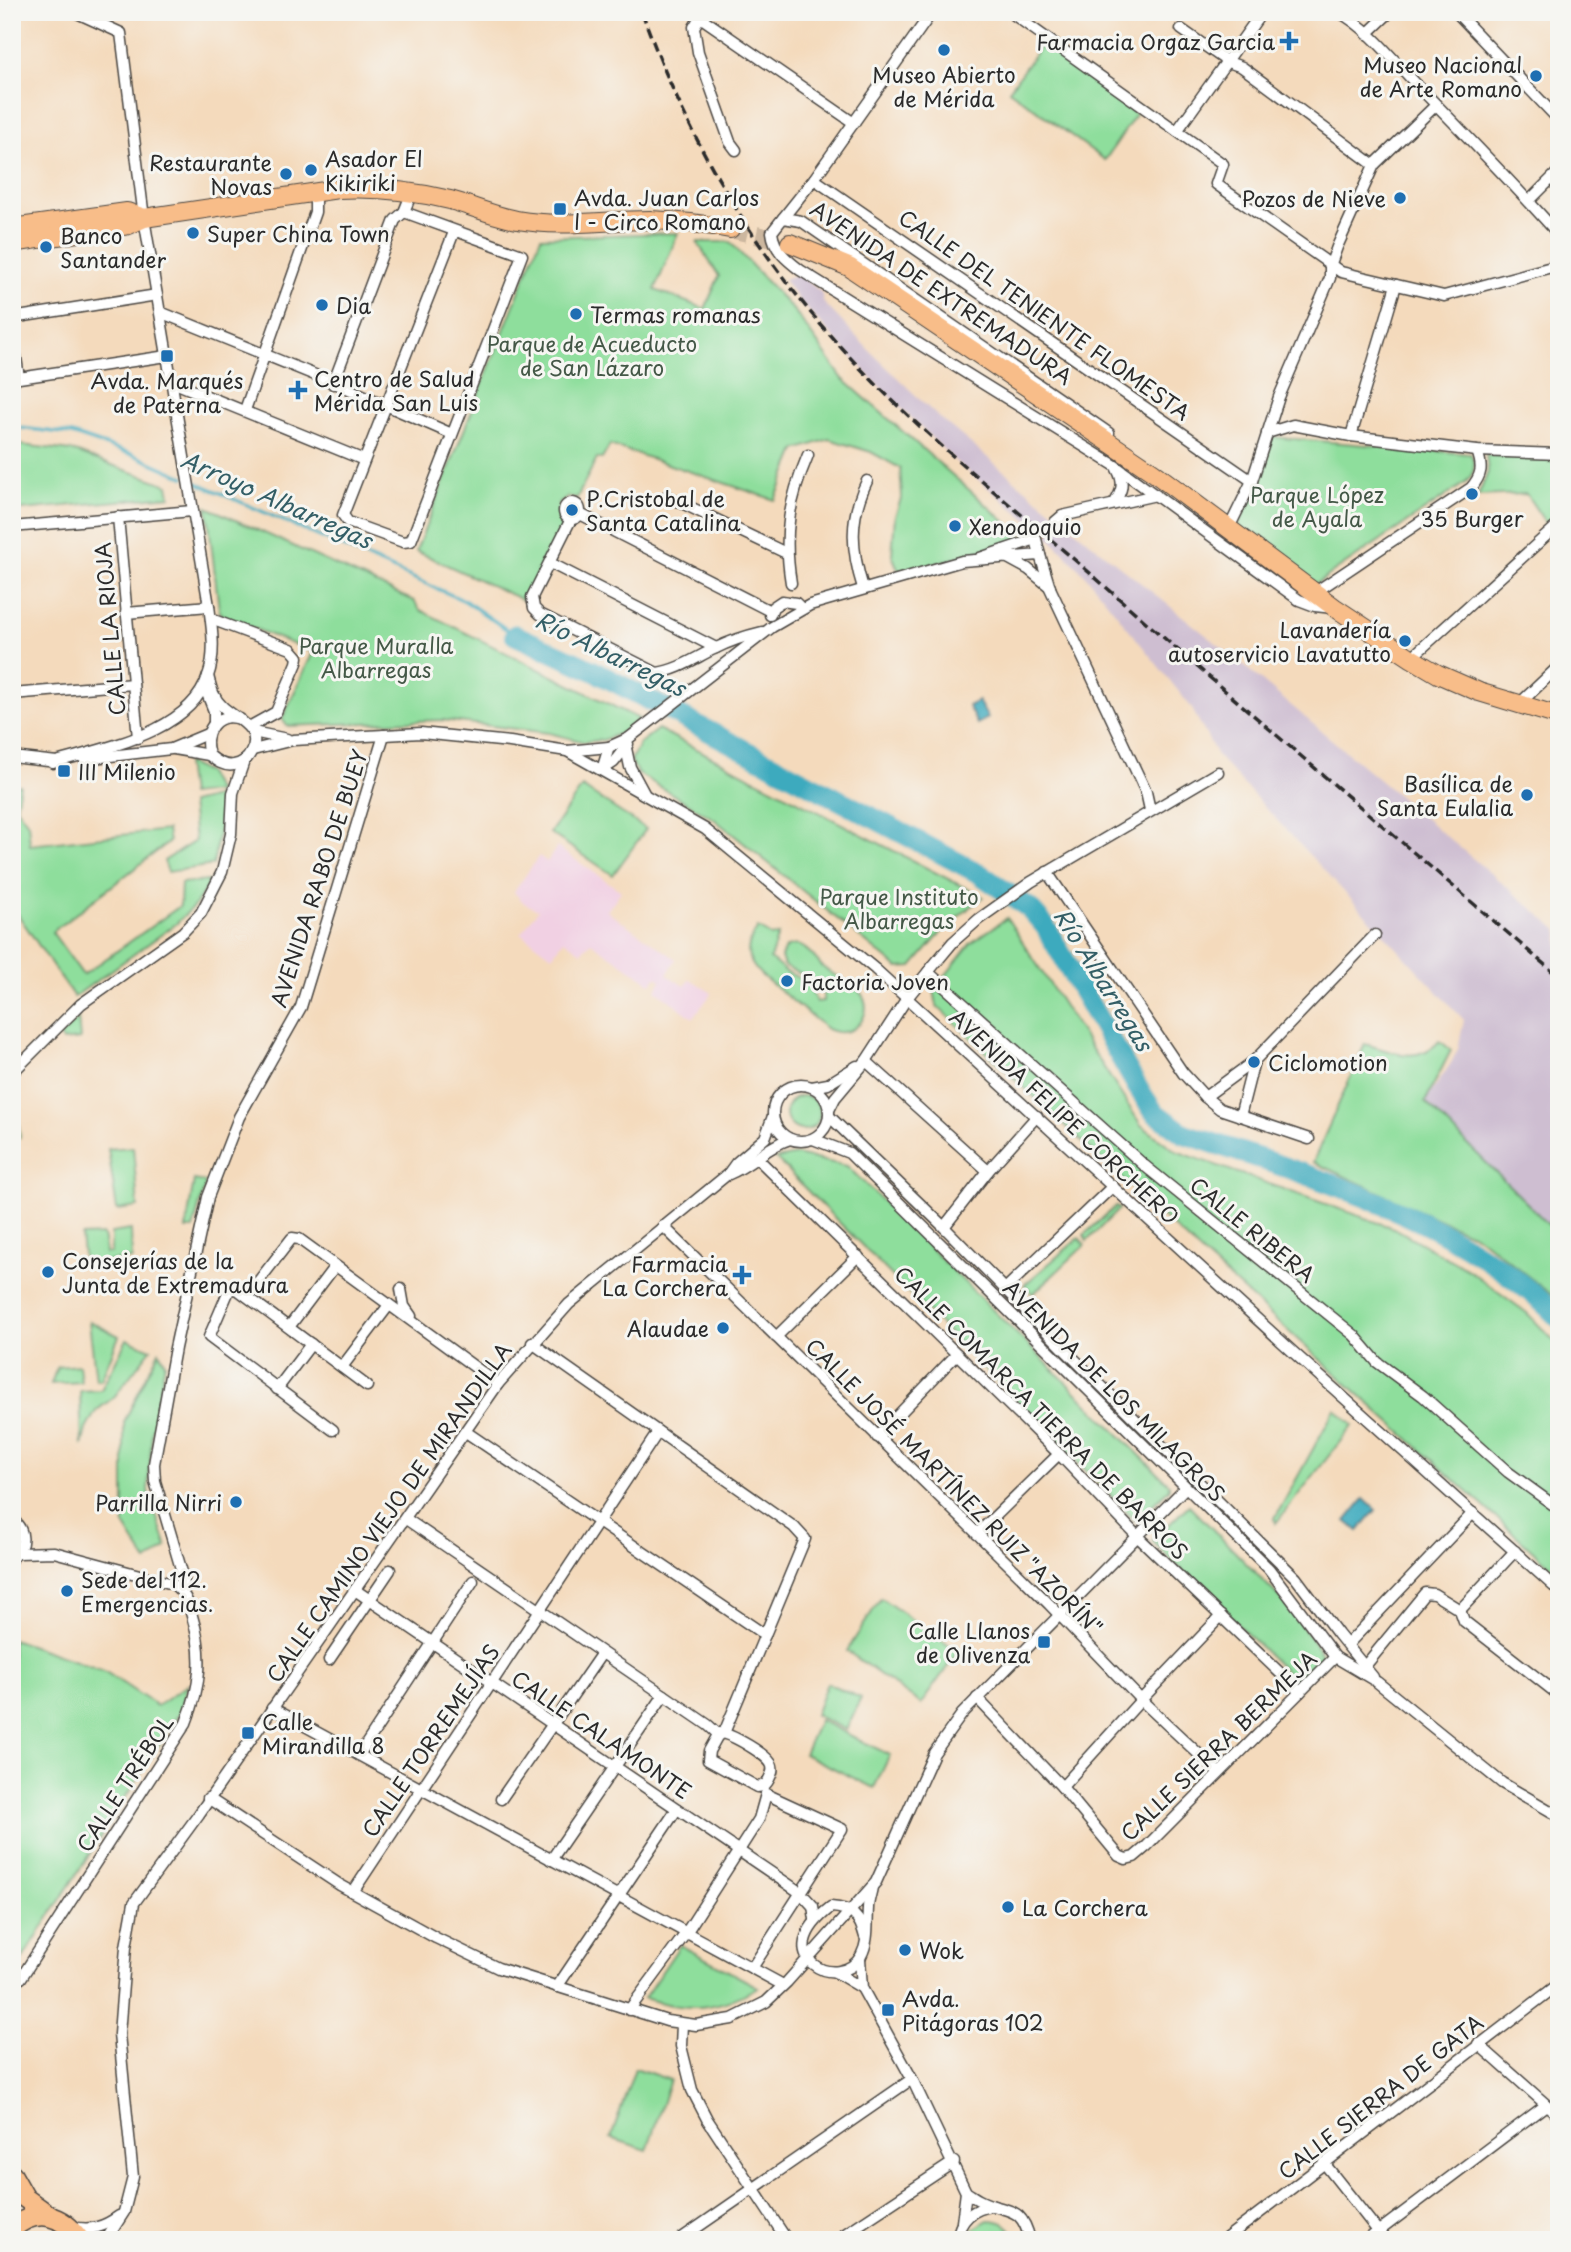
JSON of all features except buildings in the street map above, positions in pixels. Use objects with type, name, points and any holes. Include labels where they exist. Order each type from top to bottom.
[{"type":"highway","points":[[12,2175],[25,2198],[75,2233]]},
{"type":"highway","points":[[12,2229],[34,2216],[50,2216]]},
{"type":"main road","points":[[12,228],[127,212],[144,214],[359,188],[412,192],[516,220],[571,225],[649,220],[730,229]]},
{"type":"main road","points":[[12,243],[129,225],[144,214]]},
{"type":"main road","name":"AVENIDA DE EXTREMADURA","points":[[790,243],[849,267],[1153,472],[1314,593],[1411,658],[1438,674],[1479,692],[1559,716]]},
{"type":"street","points":[[53,762],[138,738],[177,716],[195,699],[206,680],[213,649],[209,606],[144,214],[121,33],[75,12]]},
{"type":"street","points":[[783,218],[814,179],[932,12]]},
{"type":"street","points":[[1010,12],[1223,164],[1216,184],[1341,272],[1444,296],[1559,265]]},
{"type":"street","points":[[1177,131],[1262,12]]},
{"type":"street","points":[[1339,12],[1367,34],[1559,235]]},
{"type":"street","points":[[1367,34],[1390,12]]},
{"type":"street","points":[[1455,12],[1559,120]]},
{"type":"street","points":[[736,150],[730,142],[698,52],[694,27],[700,17],[854,122]]},
{"type":"street","points":[[1181,29],[1228,61],[1242,67],[1374,165]]},
{"type":"street","points":[[1229,528],[1252,481],[1278,403],[1330,278],[1330,266],[1374,165],[1436,105]]},
{"type":"street","points":[[1529,201],[1559,171]]},
{"type":"street","name":"CALLE DEL TENIENTE FLOMESTA","points":[[814,179],[1252,481]]},
{"type":"street","points":[[245,410],[315,212],[315,192]]},
{"type":"street","points":[[333,384],[395,220],[404,212],[412,192]]},
{"type":"street","points":[[799,199],[801,222]]},
{"type":"street","points":[[404,212],[522,255],[411,541],[403,542],[348,522],[343,515],[454,232]]},
{"type":"street","name":"AVENIDA DE EXTREMADURA","points":[[1153,472],[1099,425],[801,222],[783,218],[772,232],[774,242],[794,265],[1114,465],[1298,600],[1329,609],[1334,607]]},
{"type":"street","points":[[1352,436],[1396,285]]},
{"type":"street","points":[[12,318],[157,295]]},
{"type":"street","points":[[160,312],[452,434]]},
{"type":"street","points":[[12,330],[19,378],[167,356]]},
{"type":"street","points":[[170,382],[364,460]]},
{"type":"street","name":"AVENIDA DE EXTREMADURA","points":[[1034,392],[1045,421]]},
{"type":"street","points":[[1278,403],[1293,425]]},
{"type":"street","points":[[1267,433],[1293,425],[1352,436],[1477,451],[1559,454]]},
{"type":"street","points":[[1314,593],[1472,488],[1480,478],[1482,466],[1477,451]]},
{"type":"street","points":[[802,609],[791,583],[786,553],[791,503],[808,454]]},
{"type":"street","points":[[1114,465],[1122,479],[1122,492],[1114,504]]},
{"type":"street","points":[[863,588],[855,562],[853,542],[856,509],[867,481]]},
{"type":"street","points":[[1055,522],[1062,516],[1156,495]]},
{"type":"street","points":[[667,496],[786,553]]},
{"type":"street","points":[[12,527],[192,509]]},
{"type":"street","points":[[770,611],[575,516],[532,597],[534,608],[540,614],[657,673],[670,671],[742,637],[770,629]]},
{"type":"street","name":"CALLE LA RIOJA","points":[[118,517],[138,738]]},
{"type":"street","points":[[1411,658],[1559,524]]},
{"type":"street","points":[[980,558],[1036,539],[1050,587],[1146,792],[1150,810]]},
{"type":"street","points":[[602,770],[614,762],[628,743],[678,701],[770,629],[802,609],[863,588],[962,561],[1040,555]]},
{"type":"street","points":[[1003,556],[1028,569],[1050,587]]},
{"type":"street","points":[[550,563],[716,648]]},
{"type":"street","points":[[788,601],[791,583]]},
{"type":"street","points":[[770,629],[770,611],[777,603],[788,601],[796,603],[802,609]]},
{"type":"street","points":[[127,613],[209,606]]},
{"type":"street","points":[[211,619],[291,649],[298,657],[272,716],[247,726],[227,717],[214,723]]},
{"type":"street","points":[[1519,704],[1559,667]]},
{"type":"street","points":[[206,680],[214,711],[214,723],[207,734],[206,747],[209,755]]},
{"type":"street","points":[[12,1073],[81,1004],[183,932],[201,913],[222,872],[231,834],[233,793],[244,761],[253,750],[247,726],[221,706],[206,680]]},
{"type":"street","points":[[12,694],[134,684]]},
{"type":"street","name":"AVENIDA FELIPE CORCHERO","points":[[247,726],[293,740]]},
{"type":"street","points":[[171,749],[207,734]]},
{"type":"street","name":"AVENIDA RABO DE BUEY","points":[[183,1591],[184,1579],[155,1481],[154,1464],[175,1348],[208,1197],[239,1117],[301,1007],[384,735]]},
{"type":"street","name":"AVENIDA FELIPE CORCHERO","points":[[253,750],[293,740],[449,735],[566,751],[705,829],[907,998],[1293,1352],[1559,1591]]},
{"type":"street","points":[[566,751],[628,743]]},
{"type":"street","points":[[628,743],[630,767],[646,796]]},
{"type":"street","points":[[602,770],[609,747]]},
{"type":"street","points":[[12,757],[53,762],[171,749],[209,755],[228,765],[244,761]]},
{"type":"street","points":[[220,763],[233,793]]},
{"type":"street","points":[[866,1061],[828,1084],[813,1087],[803,1085],[784,1091],[774,1106],[776,1126],[790,1139],[804,1141],[813,1139],[827,1126],[835,1098],[866,1061],[907,998],[953,942],[979,919],[1031,881],[1218,772]]},
{"type":"street","points":[[1047,872],[1183,1073],[1205,1097],[1220,1109],[1309,1139]]},
{"type":"street","points":[[1205,1097],[1254,1061],[1375,935]]},
{"type":"street","name":"CALLE RIBERA","points":[[928,972],[1145,1166],[1354,1335],[1377,1362],[1423,1396],[1508,1472],[1559,1509]]},
{"type":"street","points":[[866,1061],[988,1171]]},
{"type":"street","points":[[1240,1116],[1254,1061]]},
{"type":"street","points":[[813,1087],[821,1093],[830,1113]]},
{"type":"street","name":"AVENIDA DE LOS MILAGROS","points":[[830,1113],[1296,1578],[1377,1682]]},
{"type":"street","name":"CALLE CAMINO VIEJO DE MIRANDILLA","points":[[124,2212],[133,2177],[119,2034],[126,1947],[134,1903],[406,1519],[498,1384],[569,1304],[728,1174],[736,1163],[765,1138],[773,1116]]},
{"type":"street","points":[[944,1227],[988,1171],[1037,1116]]},
{"type":"street","name":"CALLE CAMINO VIEJO DE MIRANDILLA","points":[[728,1174],[743,1168],[778,1142],[790,1139]]},
{"type":"street","name":"AVENIDA DE LOS MILAGROS","points":[[813,1139],[849,1153],[1269,1569],[1335,1657],[1377,1682],[1502,1783],[1559,1816]]},
{"type":"street","name":"CALLE COMARCA TIERRA DE BARROS","points":[[757,1158],[1059,1454],[1137,1536],[1300,1692]]},
{"type":"street","points":[[1005,1290],[1113,1186]]},
{"type":"street","name":"CALLE JOSÉ MARTÍNEZ RUIZ \"AZORÍN\"","points":[[663,1226],[1059,1615],[1141,1700],[1219,1773]]},
{"type":"street","points":[[247,1296],[292,1238],[299,1239],[498,1384]]},
{"type":"street","points":[[776,1337],[858,1256]]},
{"type":"street","points":[[289,1327],[335,1266]]},
{"type":"street","points":[[333,1430],[209,1338],[230,1289],[237,1289],[247,1296],[366,1387]]},
{"type":"street","points":[[401,1289],[404,1306],[417,1324]]},
{"type":"street","points":[[342,1367],[388,1305]]},
{"type":"street","points":[[532,1343],[794,1527],[805,1539],[721,1734],[709,1751],[708,1760],[842,1829],[752,1968]]},
{"type":"street","points":[[277,1388],[311,1344]]},
{"type":"street","points":[[877,1437],[957,1354]]},
{"type":"street","points":[[466,1432],[765,1635]]},
{"type":"street","name":"CALLE TORREMEJÍAS","points":[[353,1892],[658,1432]]},
{"type":"street","points":[[977,1534],[1059,1454]]},
{"type":"street","points":[[208,1798],[340,1885],[436,1938],[498,1968],[682,2024],[695,2025],[732,2019],[765,2002],[783,1985],[876,1882],[934,1753],[962,1714],[1185,1488]]},
{"type":"street","points":[[1348,1644],[1473,1513]]},
{"type":"street","points":[[12,1519],[23,1534],[23,1541],[15,1555]]},
{"type":"street","points":[[406,1519],[721,1734],[767,1757],[772,1764],[773,1771],[765,1790],[759,1819],[686,1933],[629,2010]]},
{"type":"street","points":[[23,1534],[54,1552],[173,1584],[183,1591]]},
{"type":"street","points":[[1460,1610],[1515,1551]]},
{"type":"street","points":[[15,1555],[54,1552]]},
{"type":"street","points":[[329,1660],[390,1570]]},
{"type":"street","points":[[359,1755],[473,1581]]},
{"type":"street","name":"CALLE CALAMONTE","points":[[355,1590],[801,1892],[813,1906]]},
{"type":"street","name":"CALLE TRÉBOL","points":[[12,1983],[21,1978],[186,1723],[195,1701],[201,1657],[195,1626],[183,1591]]},
{"type":"street","points":[[1365,1667],[1425,1593],[1434,1594],[1460,1610],[1464,1621],[1559,1695]]},
{"type":"street","points":[[977,1698],[1062,1787],[1221,1616]]},
{"type":"street","points":[[501,1799],[602,1653]]},
{"type":"street","name":"CALLE SIERRA BERMEJA","points":[[1062,1787],[1119,1856],[1126,1859],[1134,1857],[1335,1657]]},
{"type":"street","points":[[551,1860],[664,1695]]},
{"type":"street","name":"CALLE CAMINO VIEJO DE MIRANDILLA","points":[[272,1708],[783,1985]]},
{"type":"street","points":[[558,1987],[677,1809]]},
{"type":"street","points":[[865,1937],[869,1930],[868,1905],[872,1887]]},
{"type":"street","points":[[815,1919],[813,1906],[831,1907],[850,1910],[863,1926],[864,1948],[860,1958],[862,1987],[912,2079],[954,2162],[966,2192],[957,2240]]},
{"type":"street","points":[[831,1907],[815,1919],[805,1939],[804,1947],[808,1958],[813,1965],[835,1972],[862,1987]]},
{"type":"street","points":[[835,1972],[849,1967],[860,1958]]},
{"type":"street","name":"CALLE SIERRA DE GATA","points":[[1224,2240],[1559,1984]]},
{"type":"street","points":[[682,2024],[681,2046],[692,2090],[707,2119],[787,2240]]},
{"type":"street","points":[[1478,2045],[1559,2116]]},
{"type":"street","points":[[679,2240],[912,2079]]},
{"type":"street","points":[[1367,2240],[1382,2236],[1546,2105]]},
{"type":"street","points":[[836,2240],[954,2162]]},
{"type":"street","points":[[1324,2163],[1382,2236]]},
{"type":"street","points":[[966,2192],[982,2202],[1009,2209],[1020,2217],[1027,2227],[1030,2240]]},
{"type":"street","points":[[962,2222],[983,2207],[996,2206]]},
{"type":"street","points":[[75,2233],[109,2223],[124,2212]]},
{"type":"street","points":[[106,2240],[124,2212]]},
{"type":"shaded area","points":[[798,274],[821,292],[824,303],[935,414],[1231,655],[1559,931],[1559,1235],[1425,1102],[1458,1049],[1464,1020],[1218,757],[1191,707],[1087,577],[1052,540],[955,461],[872,379],[797,298],[784,279]]},
{"type":"shaded area","points":[[557,847],[621,891],[607,911],[676,959],[667,975],[685,986],[690,979],[712,993],[693,1018],[656,990],[661,980],[656,977],[652,984],[591,942],[581,952],[564,940],[552,956],[521,933],[538,910],[524,903],[514,892],[539,856],[547,862]]},
{"type":"green space","points":[[1042,44],[1136,114],[1105,160],[1009,90]]},
{"type":"green space","name":"Parque de Acueducto de San Lázaro","points":[[678,233],[655,290],[705,309],[719,276],[697,242],[730,242],[796,313],[843,379],[1024,538],[900,574],[892,555],[895,516],[902,496],[900,468],[871,452],[829,439],[796,450],[775,500],[610,445],[602,459],[597,458],[577,498],[568,497],[559,504],[558,514],[566,521],[527,602],[416,551],[541,237]]},
{"type":"green space","name":"Parque López de Ayala","points":[[1272,437],[1471,454],[1474,470],[1465,483],[1313,586],[1237,527],[1257,483]]},
{"type":"green space","points":[[12,444],[72,451],[168,485],[170,496],[12,511]]},
{"type":"green space","points":[[1486,455],[1559,459],[1559,520],[1549,528],[1526,494],[1478,496],[1488,472]]},
{"type":"green space","name":"Parque Muralla Albarregas","points":[[207,507],[414,601],[420,610],[639,719],[621,733],[603,740],[584,742],[549,733],[442,720],[287,726],[282,719],[313,652],[223,616],[219,610]]},
{"type":"green space","name":"Parque Instituto Albarregas","points":[[658,729],[983,897],[947,926],[912,967],[898,968],[714,819],[637,773],[631,760],[640,743]]},
{"type":"green space","points":[[186,763],[206,772],[218,792],[190,795]]},
{"type":"green space","points":[[15,785],[20,785],[16,807],[28,823],[30,845],[167,830],[169,842],[52,932],[83,975],[180,906],[181,883],[210,881],[196,904],[176,924],[74,997],[12,906],[12,800]]},
{"type":"green space","points":[[582,787],[646,829],[613,875],[550,833]]},
{"type":"green space","points":[[220,796],[220,825],[213,865],[168,872],[164,861],[195,841],[191,803]]},
{"type":"green space","points":[[1007,918],[1141,1125],[1176,1151],[1396,1229],[1470,1271],[1527,1313],[1559,1346],[1559,1574],[1208,1259],[937,1006],[934,990],[971,943]]},
{"type":"green space","name":"Factoria Joven","points":[[758,928],[771,936],[778,935],[770,959],[786,972],[808,982],[816,1002],[823,1001],[820,987],[811,978],[784,966],[781,957],[785,948],[796,945],[804,948],[824,968],[860,992],[866,1005],[860,1023],[843,1032],[827,1029],[761,975],[748,952],[750,941]]},
{"type":"green space","points":[[78,1018],[80,1039],[62,1041],[60,1036]]},
{"type":"green space","points":[[1440,1041],[1451,1050],[1425,1102],[1559,1235],[1559,1301],[1480,1238],[1313,1162],[1365,1044],[1413,1055],[1422,1053]]},
{"type":"green space","points":[[15,1084],[20,1138],[12,1140],[12,1089]]},
{"type":"green space","points":[[803,1096],[815,1101],[820,1113],[815,1125],[803,1130],[791,1125],[786,1113],[791,1101]]},
{"type":"green space","points":[[133,1147],[138,1207],[117,1210],[108,1149]]},
{"type":"green space","points":[[796,1155],[847,1166],[1169,1484],[1169,1489],[1136,1521],[776,1159]]},
{"type":"green space","points":[[194,1180],[206,1182],[193,1229],[186,1229]]},
{"type":"green space","points":[[1116,1206],[1119,1209],[1087,1241],[1084,1235]]},
{"type":"green space","points":[[131,1230],[132,1259],[84,1264],[81,1236],[103,1235],[106,1253],[111,1253],[111,1233]]},
{"type":"green space","points":[[1079,1238],[1085,1245],[1033,1294],[1024,1285]]},
{"type":"green space","points":[[89,1321],[119,1336],[101,1380],[96,1380]]},
{"type":"green space","points":[[127,1339],[151,1349],[114,1397],[96,1411],[86,1429],[82,1446],[80,1391],[101,1390]]},
{"type":"green space","points":[[159,1351],[165,1363],[152,1432],[148,1491],[167,1547],[147,1562],[124,1525],[124,1422]]},
{"type":"green space","points":[[79,1365],[81,1382],[51,1384],[57,1367]]},
{"type":"green space","points":[[1335,1409],[1353,1425],[1276,1523],[1275,1518]]},
{"type":"green space","points":[[1189,1505],[1290,1608],[1323,1656],[1297,1683],[1152,1541]]},
{"type":"green space","points":[[881,1598],[958,1652],[921,1704],[847,1651]]},
{"type":"green space","points":[[12,1639],[104,1671],[157,1706],[188,1684],[180,1712],[18,1966],[12,1962]]},
{"type":"green space","points":[[827,1683],[861,1698],[846,1730],[815,1715]]},
{"type":"green space","points":[[819,1720],[890,1755],[874,1788],[804,1754]]},
{"type":"green space","points":[[680,1945],[758,1987],[729,2001],[702,2007],[675,2006],[644,1998]]},
{"type":"green space","points":[[635,2068],[670,2080],[647,2150],[611,2138]]},
{"type":"green space","points":[[988,2220],[1006,2225],[1016,2240],[968,2240],[973,2229]]},
{"type":"water","points":[[978,701],[988,718],[977,724],[968,706]]},
{"type":"water","points":[[1364,1499],[1376,1510],[1358,1531],[1346,1521]]},
{"type":"waterway","name":"Arroyo Albarregas","points":[[12,427],[72,434],[134,455],[184,477]]},
{"type":"waterway","name":"Arroyo Albarregas","points":[[191,480],[465,601],[515,635]]},
{"type":"waterway","name":"Río Albarregas","points":[[515,635],[594,671],[980,874],[1029,908],[1045,926],[1154,1112],[1183,1133],[1333,1184],[1430,1227],[1476,1252],[1519,1283],[1559,1318]]},
{"type":"tunnel","points":[[730,229],[790,243]]},
{"type":"tunnel","points":[[1036,539],[1055,522]]},
{"type":"railway","points":[[642,12],[680,104],[727,193],[782,276],[813,316],[876,385],[974,474],[1559,977]]},
{"type":"place","name":"Farmacia Orgaz Garcia","points":[[1289,41]]},
{"type":"place","name":"Museo Abierto de Mérida","points":[[944,50]]},
{"type":"place","name":"Museo Nacional de Arte Romano","points":[[1536,76]]},
{"type":"place","name":"Asador El Kikiriki","points":[[311,170]]},
{"type":"place","name":"Restaurante Novas","points":[[286,174]]},
{"type":"place","name":"Pozos de Nieve","points":[[1400,198]]},
{"type":"place","name":"Avda. Juan Carlos I - Circo Romano","points":[[560,209]]},
{"type":"place","name":"Super China Town","points":[[193,233]]},
{"type":"place","name":"Banco Santander","points":[[46,247]]},
{"type":"place","name":"Dia","points":[[322,305]]},
{"type":"place","name":"Termas romanas","points":[[576,314]]},
{"type":"place","name":"Avda. Marqués de Paterna","points":[[167,356]]},
{"type":"place","name":"Centro de Salud Mérida San Luis","points":[[298,390]]},
{"type":"place","name":"35 Burger","points":[[1472,494]]},
{"type":"place","name":"P.Cristobal de Santa Catalina","points":[[572,510]]},
{"type":"place","name":"Xenodoquio","points":[[955,526]]},
{"type":"place","name":"Lavandería autoservicio Lavatutto","points":[[1405,641]]},
{"type":"place","name":"III Milenio","points":[[64,771]]},
{"type":"place","name":"Basílica de Santa Eulalia","points":[[1527,795]]},
{"type":"place","name":"Factoria Joven","points":[[787,981]]},
{"type":"place","name":"Ciclomotion","points":[[1254,1062]]},
{"type":"place","name":"Consejerías de la Junta de Extremadura","points":[[48,1272]]},
{"type":"place","name":"Farmacia La Corchera","points":[[742,1275]]},
{"type":"place","name":"Alaudae","points":[[723,1328]]},
{"type":"place","name":"Parrilla Nirri","points":[[236,1502]]},
{"type":"place","name":"Sede del 112. Emergencias.","points":[[67,1591]]},
{"type":"place","name":"Calle Llanos de Olivenza","points":[[1044,1642]]},
{"type":"place","name":"Calle Mirandilla 8","points":[[248,1733]]},
{"type":"place","name":"La Corchera","points":[[1008,1907]]},
{"type":"place","name":"Wok","points":[[905,1950]]},
{"type":"place","name":"Avda. Pitágoras 102","points":[[888,2010]]}]
